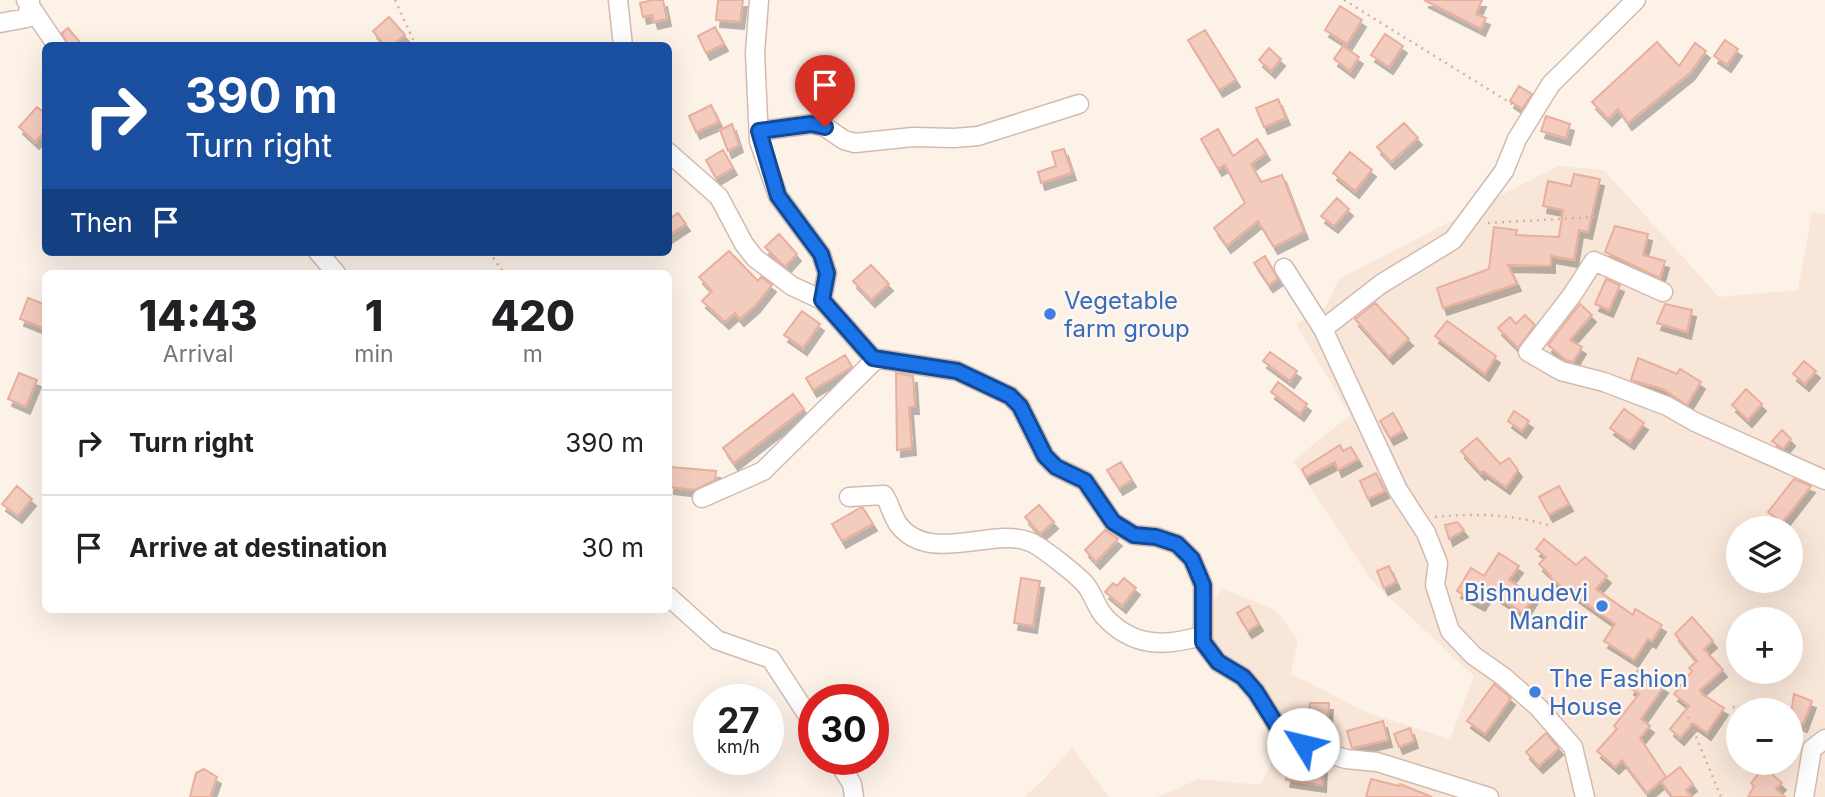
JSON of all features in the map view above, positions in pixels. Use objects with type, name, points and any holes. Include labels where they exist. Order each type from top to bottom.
[{"type":"street","points":[[618,0],[623,42]]},
{"type":"street","points":[[759,0],[755,53],[759,131],[778,196],[821,254],[827,273],[822,300]]},
{"type":"street","points":[[1323,329],[1381,284],[1453,240],[1504,171],[1531,116],[1551,84],[1636,0]]},
{"type":"street","points":[[0,23],[27,18],[29,3]]},
{"type":"street","points":[[29,3],[54,42]]},
{"type":"street","points":[[759,131],[811,124],[825,127],[844,140],[855,143],[913,137],[978,136],[1079,104]]},
{"type":"street","points":[[672,160],[719,197],[744,244],[755,258],[770,272],[822,300],[876,359],[957,371],[1010,396],[1020,406],[1045,456],[1056,467],[1085,481],[1113,522],[1134,535],[1170,540],[1192,559],[1203,585],[1201,636],[1218,662],[1243,677],[1256,692],[1279,729],[1288,737],[1319,751],[1405,769],[1489,797]]},
{"type":"street","points":[[322,256],[334,270]]},
{"type":"street","points":[[1663,292],[1594,261],[1572,295],[1528,352],[1561,371],[1604,382],[1667,406],[1695,422],[1825,480]]},
{"type":"street","points":[[1284,268],[1323,329],[1398,490],[1418,520],[1438,563],[1435,585],[1450,631],[1474,656],[1504,677],[1538,707],[1573,747],[1585,797]]},
{"type":"street","points":[[702,498],[762,471],[876,359]]},
{"type":"street","points":[[849,497],[884,495],[898,523],[909,534],[928,541],[958,544],[1000,537],[1029,540],[1085,584],[1104,616],[1134,640],[1156,645],[1201,636]]},
{"type":"street","points":[[672,600],[717,640],[771,659],[798,700]]},
{"type":"street","points":[[1804,797],[1812,749],[1819,734]]},
{"type":"street","points":[[846,775],[852,784],[854,797]]},
{"type":"path","points":[[395,0],[413,42]]},
{"type":"path","points":[[1344,0],[1531,116]]},
{"type":"path","points":[[1463,225],[1596,217]]},
{"type":"path","points":[[1418,520],[1437,516],[1499,516],[1528,519],[1551,526]]},
{"type":"path","points":[[1688,717],[1721,797]]},
{"type":"shaded area","points":[[1558,166],[1604,170],[1719,297],[1798,290],[1812,212],[1825,214],[1825,797],[1158,797],[1199,779],[1260,785],[1281,744],[1233,674],[1190,627],[1223,589],[1276,610],[1298,640],[1291,674],[1368,713],[1450,739],[1474,676],[1371,580],[1293,461],[1350,415],[1296,324],[1325,308],[1339,279]]},
{"type":"shaded area","points":[[1072,748],[1109,797],[1024,797],[1041,782]]},
{"type":"building","points":[[663,0],[667,19],[654,22],[652,15],[643,17],[640,3]]},
{"type":"building","points":[[718,0],[743,0],[740,22],[716,20]]},
{"type":"building","points":[[1424,0],[1482,0],[1476,14],[1486,18],[1481,29]]},
{"type":"building","points":[[1340,6],[1362,20],[1347,44],[1325,30]]},
{"type":"building","points":[[389,17],[405,35],[397,42],[382,42],[373,31]]},
{"type":"building","points":[[715,27],[724,44],[706,53],[698,36]]},
{"type":"building","points":[[68,28],[80,42],[66,42],[62,33]]},
{"type":"building","points":[[1205,30],[1236,80],[1219,90],[1188,40]]},
{"type":"building","points":[[1385,34],[1403,46],[1389,67],[1371,55]]},
{"type":"building","points":[[1725,40],[1738,49],[1727,65],[1714,56]]},
{"type":"building","points":[[1657,42],[1679,66],[1695,43],[1706,51],[1690,73],[1628,123],[1618,109],[1608,119],[1592,102]]},
{"type":"building","points":[[1343,46],[1359,57],[1350,71],[1334,59]]},
{"type":"building","points":[[1269,48],[1281,59],[1271,71],[1259,60]]},
{"type":"building","points":[[1519,86],[1532,94],[1522,109],[1510,101]]},
{"type":"building","points":[[1278,99],[1286,118],[1264,127],[1256,108]]},
{"type":"building","points":[[711,105],[719,122],[696,132],[689,116]]},
{"type":"building","points":[[37,107],[42,111],[42,134],[35,142],[19,127]]},
{"type":"building","points":[[1546,116],[1570,124],[1566,138],[1541,131]]},
{"type":"building","points":[[1404,123],[1418,138],[1391,162],[1377,147]]},
{"type":"building","points":[[732,124],[739,145],[728,151],[720,130]]},
{"type":"building","points":[[1218,129],[1233,156],[1257,139],[1266,153],[1251,164],[1261,182],[1282,175],[1304,232],[1274,247],[1258,221],[1227,246],[1214,228],[1245,203],[1225,165],[1218,169],[1201,139]]},
{"type":"building","points":[[1064,149],[1072,173],[1041,183],[1038,172],[1056,166],[1052,152]]},
{"type":"building","points":[[723,150],[733,168],[716,178],[706,160]]},
{"type":"building","points":[[1350,152],[1372,170],[1355,191],[1333,173]]},
{"type":"building","points":[[1574,174],[1600,179],[1588,232],[1579,230],[1574,260],[1551,256],[1551,266],[1508,265],[1517,284],[1443,308],[1437,288],[1489,269],[1494,227],[1517,230],[1516,235],[1559,237],[1563,210],[1543,206],[1548,181],[1571,186]]},
{"type":"building","points":[[1337,198],[1349,209],[1334,226],[1321,216]]},
{"type":"building","points":[[678,213],[686,224],[672,233],[672,217]]},
{"type":"building","points":[[1615,226],[1648,234],[1643,255],[1665,261],[1660,278],[1605,252]]},
{"type":"building","points":[[779,234],[797,254],[785,267],[765,247]]},
{"type":"building","points":[[729,251],[758,281],[761,277],[772,285],[740,319],[735,313],[725,322],[702,301],[712,291],[699,277]]},
{"type":"building","points":[[1265,256],[1278,279],[1269,285],[1254,263]]},
{"type":"building","points":[[871,265],[889,284],[871,300],[853,281]]},
{"type":"building","points":[[1606,279],[1620,285],[1609,310],[1595,304]]},
{"type":"building","points":[[28,298],[42,303],[42,327],[20,319]]},
{"type":"building","points":[[1375,303],[1409,339],[1389,357],[1355,319]]},
{"type":"building","points":[[1580,304],[1592,315],[1570,340],[1582,347],[1573,362],[1566,360],[1548,345]]},
{"type":"building","points":[[1665,304],[1692,310],[1687,332],[1657,323]]},
{"type":"building","points":[[802,311],[820,324],[803,348],[784,335]]},
{"type":"building","points":[[1525,315],[1535,325],[1518,348],[1498,328],[1510,317],[1516,324]]},
{"type":"building","points":[[1447,321],[1496,356],[1485,374],[1435,336]]},
{"type":"building","points":[[1270,352],[1297,371],[1290,381],[1263,361]]},
{"type":"building","points":[[845,355],[852,367],[813,390],[806,378]]},
{"type":"building","points":[[1638,358],[1677,374],[1680,369],[1701,382],[1687,405],[1663,389],[1631,380]]},
{"type":"building","points":[[1804,361],[1816,371],[1805,384],[1793,374]]},
{"type":"building","points":[[19,373],[37,380],[26,407],[8,399]]},
{"type":"building","points":[[896,373],[913,376],[915,407],[909,407],[912,448],[897,450]]},
{"type":"building","points":[[1278,382],[1307,404],[1300,414],[1271,392]]},
{"type":"building","points":[[1746,389],[1762,404],[1748,420],[1732,405]]},
{"type":"building","points":[[793,394],[804,409],[734,463],[723,448]]},
{"type":"building","points":[[1624,409],[1644,423],[1630,442],[1610,428]]},
{"type":"building","points":[[1514,411],[1529,421],[1522,431],[1508,421]]},
{"type":"building","points":[[1393,413],[1403,431],[1390,438],[1380,421]]},
{"type":"building","points":[[1782,430],[1791,439],[1783,449],[1772,441]]},
{"type":"building","points":[[1477,438],[1500,464],[1509,458],[1518,470],[1506,487],[1483,471],[1481,473],[1461,451]]},
{"type":"building","points":[[1340,445],[1343,451],[1351,447],[1358,459],[1338,470],[1335,462],[1306,477],[1302,469]]},
{"type":"building","points":[[1121,462],[1132,480],[1119,488],[1107,470]]},
{"type":"building","points":[[672,467],[716,471],[715,480],[695,490],[672,487]]},
{"type":"building","points":[[1376,473],[1385,491],[1368,499],[1360,481]]},
{"type":"building","points":[[1794,479],[1811,486],[1787,516],[1773,516],[1768,512]]},
{"type":"building","points":[[17,486],[32,499],[18,516],[2,504]]},
{"type":"building","points":[[1559,486],[1569,504],[1549,515],[1539,497]]},
{"type":"building","points":[[1039,505],[1054,522],[1040,534],[1025,517]]},
{"type":"building","points":[[863,508],[873,524],[842,541],[832,524]]},
{"type":"building","points":[[1457,522],[1464,530],[1449,539],[1445,525]]},
{"type":"building","points":[[1105,530],[1118,539],[1096,562],[1085,550]]},
{"type":"building","points":[[1544,539],[1576,565],[1585,557],[1607,576],[1596,589],[1633,615],[1635,609],[1662,625],[1652,641],[1648,639],[1634,660],[1604,641],[1615,624],[1550,578],[1539,564],[1546,557],[1536,549]]},
{"type":"building","points":[[1499,553],[1519,566],[1509,580],[1534,596],[1523,613],[1489,591],[1481,604],[1457,591],[1471,568],[1484,576]]},
{"type":"building","points":[[1389,566],[1396,582],[1384,588],[1377,571]]},
{"type":"building","points":[[1021,578],[1040,581],[1033,626],[1014,623]]},
{"type":"building","points":[[1124,578],[1136,588],[1122,606],[1105,592],[1113,583],[1117,586]]},
{"type":"building","points":[[1249,606],[1259,624],[1248,631],[1237,613]]},
{"type":"building","points":[[1692,617],[1713,641],[1704,649],[1723,670],[1700,690],[1724,708],[1707,733],[1693,723],[1680,738],[1670,729],[1689,706],[1674,694],[1692,671],[1689,668],[1697,661],[1675,634]]},
{"type":"building","points":[[1638,670],[1664,686],[1641,719],[1650,726],[1640,738],[1666,777],[1647,793],[1622,760],[1615,767],[1597,751],[1617,729],[1614,726],[1639,694],[1630,688]]},
{"type":"building","points":[[1494,684],[1511,698],[1485,734],[1467,721]]},
{"type":"building","points":[[1794,694],[1812,701],[1803,725],[1803,698],[1793,698]]},
{"type":"building","points":[[1310,703],[1329,703],[1327,730],[1308,724]]},
{"type":"building","points":[[1383,721],[1388,740],[1352,748],[1347,731]]},
{"type":"building","points":[[1410,728],[1414,741],[1399,747],[1394,734]]},
{"type":"building","points":[[1546,733],[1559,748],[1539,766],[1526,752]]},
{"type":"building","points":[[1290,762],[1323,765],[1322,785],[1286,780]]},
{"type":"building","points":[[1680,767],[1693,784],[1686,790],[1692,797],[1673,797],[1661,782]]},
{"type":"building","points":[[204,769],[217,777],[210,797],[190,797],[196,773]]},
{"type":"building","points":[[1758,775],[1773,775],[1782,783],[1776,789],[1785,797],[1748,797],[1754,786],[1751,783]]},
{"type":"building","points":[[1371,779],[1399,786],[1400,784],[1432,797],[1366,797]]},
{"type":"place","name":"Vegetable farm group","points":[[1050,314]]},
{"type":"place","name":"Bishnudevi Mandir","points":[[1602,606]]},
{"type":"place","name":"The Fashion House","points":[[1535,692]]},
{"type":"route","points":[[825,127],[811,124],[759,131],[778,196],[821,254],[827,273],[822,300],[873,358],[896,364],[928,365],[957,371],[1010,396],[1020,406],[1045,456],[1056,467],[1085,481],[1113,522],[1134,535],[1156,537],[1177,544],[1192,559],[1203,585],[1203,642],[1218,662],[1243,677],[1256,692],[1279,729],[1303,744]]}]
